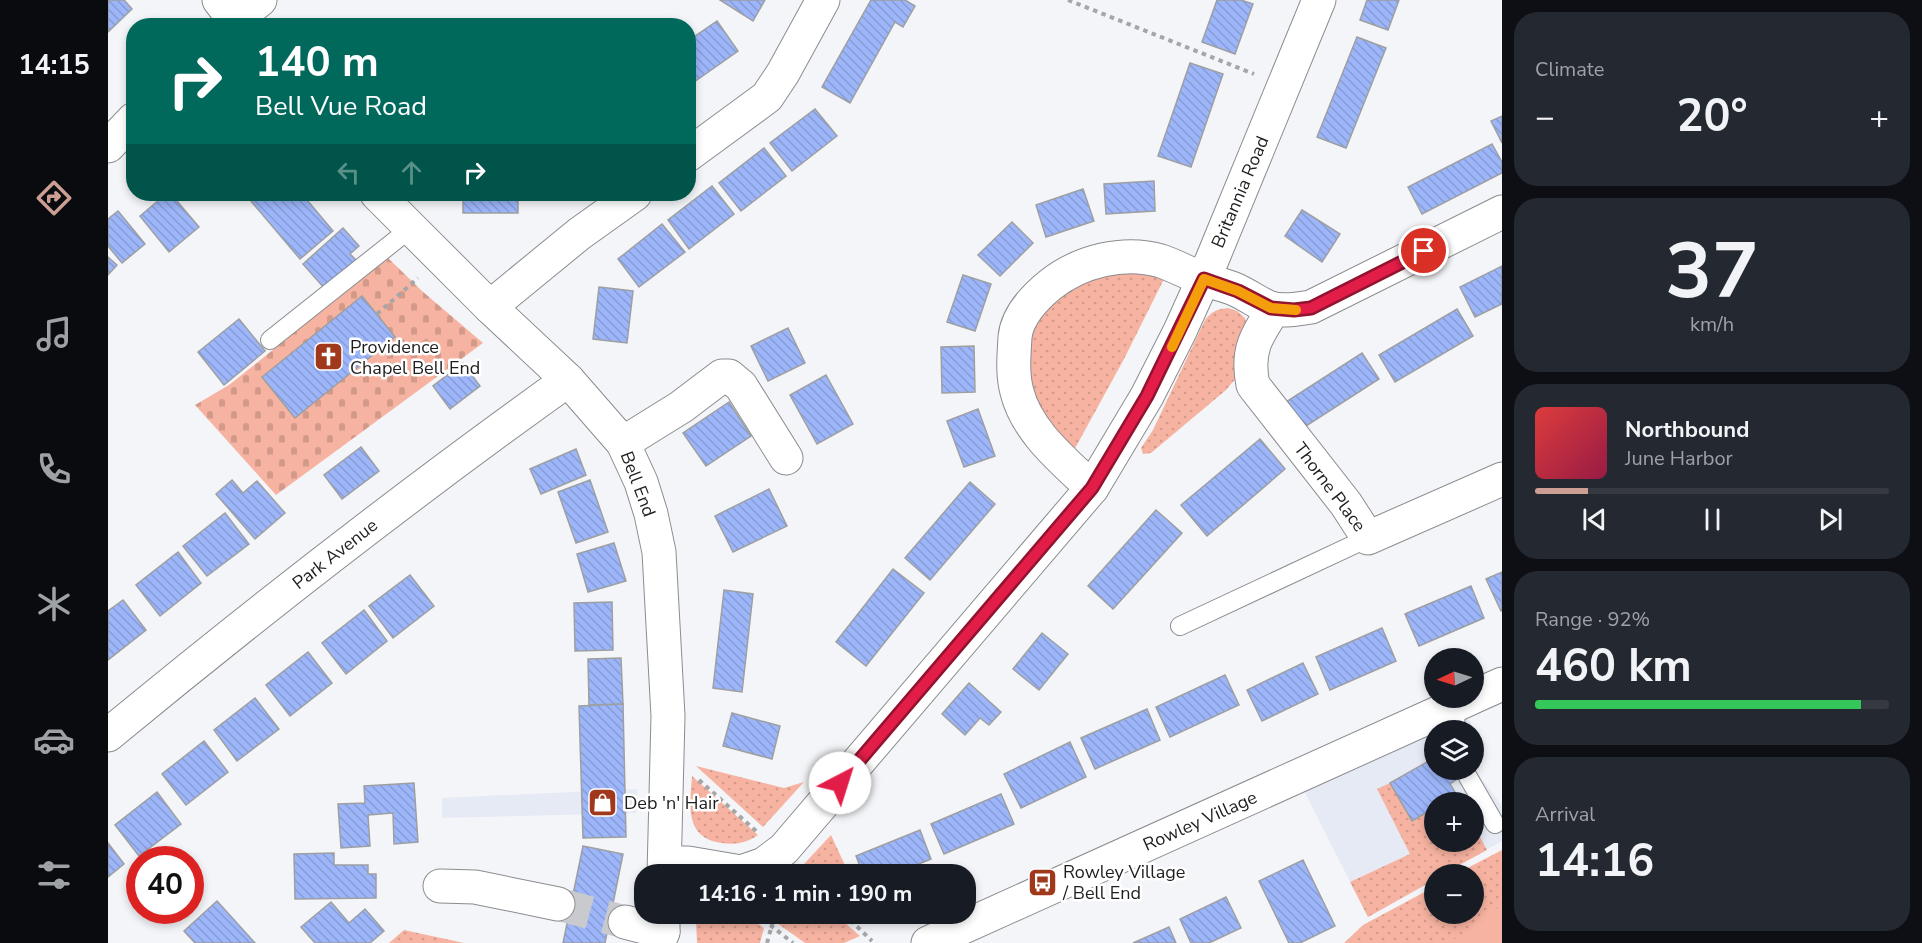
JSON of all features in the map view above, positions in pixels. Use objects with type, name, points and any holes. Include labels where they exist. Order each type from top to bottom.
[{"type":"street","points":[[696,149],[767,97],[783,73],[823,0]]},
{"type":"street","name":"Britannia Road","points":[[764,864],[780,852],[1092,488],[1147,396],[1204,279],[1319,0]]},
{"type":"street","points":[[108,146],[126,127]]},
{"type":"street","name":"Bell End","points":[[384,201],[490,307],[568,380],[622,443],[641,482],[659,552],[668,716],[664,864]]},
{"type":"street","points":[[490,307],[579,234],[625,201]]},
{"type":"street","points":[[1092,488],[1048,446],[1030,420],[1017,393],[1013,360],[1016,333],[1025,311],[1044,290],[1064,274],[1105,259],[1132,257],[1160,261],[1227,286],[1274,309],[1311,308],[1502,212]]},
{"type":"street","name":"Thorne Place","points":[[1274,309],[1251,349],[1250,370],[1253,385],[1346,504],[1368,538],[1502,479]]},
{"type":"street","points":[[622,443],[681,407],[722,376],[729,376],[741,386],[786,458]]},
{"type":"street","name":"Park Avenue","points":[[108,735],[202,658],[445,468],[568,380]]},
{"type":"street","name":"Rowley Village","points":[[1484,695],[1502,684]]},
{"type":"street","name":"Rowley Village","points":[[928,943],[962,936],[1462,708]]},
{"type":"street","points":[[440,886],[475,887],[558,904]]},
{"type":"street","points":[[625,922],[663,933]]},
{"type":"lane","points":[[270,340],[411,228]]},
{"type":"lane","points":[[1180,626],[1368,538]]},
{"type":"lane","points":[[1470,780],[1495,824]]},
{"type":"path","points":[[1068,0],[1256,75]]},
{"type":"path","points":[[376,314],[442,258]]},
{"type":"path","points":[[667,751],[780,852]]},
{"type":"path","points":[[769,924],[793,943]]},
{"type":"path","points":[[854,924],[872,941]]},
{"type":"path","points":[[767,943],[772,926]]},
{"type":"shaded area","points":[[1447,708],[1459,708],[1469,720],[1424,720],[1424,780],[1483,780],[1502,806],[1502,841],[1484,851],[1484,792],[1424,792],[1424,852],[1482,852],[1461,864],[1424,864],[1424,886],[1368,917],[1297,777]]},
{"type":"shaded area","points":[[637,789],[636,813],[442,818],[442,798]]},
{"type":"green space","points":[[388,258],[422,291],[483,343],[276,495],[195,405],[229,385]]},
{"type":"green space","points":[[1140,270],[1164,279],[1124,359],[1073,452],[1031,403],[1025,338],[1033,320],[1075,281]]},
{"type":"green space","points":[[1228,308],[1237,311],[1245,318],[1247,328],[1236,378],[1226,390],[1151,453],[1143,454],[1141,448],[1153,430],[1205,320],[1215,311]]},
{"type":"green space","points":[[696,766],[784,788],[804,782],[763,827]]},
{"type":"green space","points":[[692,776],[758,835],[745,842],[732,844],[710,840],[701,834],[692,818],[690,798]]},
{"type":"green space","points":[[1390,783],[1412,821],[1424,814],[1424,852],[1483,852],[1461,864],[1424,864],[1424,886],[1368,917],[1350,882],[1410,854],[1377,789]]},
{"type":"green space","points":[[831,835],[844,864],[804,864]]},
{"type":"green space","points":[[1502,850],[1502,943],[1344,943],[1363,925],[1424,892],[1424,924],[1484,924],[1484,864],[1475,864]]},
{"type":"green space","points":[[1502,905],[1502,943],[1449,943],[1476,924],[1484,924],[1484,918]]},
{"type":"green space","points":[[696,924],[759,924],[764,928],[760,943],[697,943]]},
{"type":"green space","points":[[778,924],[846,924],[860,936],[844,943],[805,943]]},
{"type":"green space","points":[[404,930],[464,943],[389,943]]},
{"type":"building","points":[[108,0],[124,0],[132,9],[108,32]]},
{"type":"building","points":[[720,0],[765,0],[753,21]]},
{"type":"building","points":[[871,0],[905,0],[915,6],[903,27],[895,22],[850,103],[822,87]]},
{"type":"building","points":[[1217,0],[1241,0],[1253,4],[1235,54],[1202,42]]},
{"type":"building","points":[[1367,0],[1399,0],[1388,30],[1360,20]]},
{"type":"building","points":[[717,21],[738,51],[696,81],[696,35]]},
{"type":"building","points":[[1357,37],[1386,48],[1346,148],[1317,137]]},
{"type":"building","points":[[1190,63],[1223,74],[1191,167],[1158,156]]},
{"type":"building","points":[[815,109],[837,136],[792,171],[770,143]]},
{"type":"building","points":[[1502,116],[1502,143],[1491,121]]},
{"type":"building","points":[[1492,144],[1502,162],[1502,173],[1422,214],[1408,187]]},
{"type":"building","points":[[764,148],[786,176],[741,211],[719,183]]},
{"type":"building","points":[[1154,181],[1155,211],[1106,214],[1104,184]]},
{"type":"building","points":[[712,186],[734,214],[689,249],[668,220],[693,201],[696,201],[696,198]]},
{"type":"building","points":[[1083,189],[1094,221],[1046,237],[1036,205]]},
{"type":"building","points":[[158,201],[177,201],[199,227],[169,252],[140,216]]},
{"type":"building","points":[[251,201],[308,201],[333,231],[300,259]]},
{"type":"building","points":[[463,201],[518,201],[518,213],[463,213]]},
{"type":"building","points":[[1302,210],[1340,234],[1322,262],[1285,236]]},
{"type":"building","points":[[118,211],[145,244],[122,263],[108,246],[108,219]]},
{"type":"building","points":[[1012,222],[1033,243],[1000,276],[978,255]]},
{"type":"building","points":[[662,224],[685,252],[639,287],[618,259]]},
{"type":"building","points":[[343,228],[359,246],[350,254],[357,261],[325,289],[303,264]]},
{"type":"building","points":[[108,257],[117,265],[108,275]]},
{"type":"building","points":[[1502,266],[1502,304],[1475,317],[1460,287]]},
{"type":"building","points":[[963,275],[991,284],[975,331],[947,322]]},
{"type":"building","points":[[599,287],[633,291],[627,343],[593,339]]},
{"type":"building","name":"Providence Chapel Bell End","points":[[362,296],[395,337],[295,418],[262,377]]},
{"type":"building","points":[[1457,309],[1473,336],[1395,382],[1379,355]]},
{"type":"building","points":[[239,319],[265,351],[224,385],[198,352]]},
{"type":"building","points":[[788,328],[805,363],[768,381],[751,346]]},
{"type":"building","points":[[974,346],[975,392],[942,393],[941,347]]},
{"type":"building","points":[[1362,353],[1379,379],[1303,428],[1286,402]]},
{"type":"building","points":[[463,363],[480,386],[450,409],[433,386]]},
{"type":"building","points":[[826,375],[853,424],[817,444],[790,395]]},
{"type":"building","points":[[729,402],[751,436],[706,466],[683,433]]},
{"type":"building","points":[[978,409],[995,456],[964,467],[947,421]]},
{"type":"building","points":[[1260,439],[1285,469],[1207,536],[1181,505]]},
{"type":"building","points":[[361,447],[379,471],[342,499],[324,475]]},
{"type":"building","points":[[576,449],[586,475],[541,494],[530,469]]},
{"type":"building","points":[[232,480],[243,493],[257,481],[285,513],[255,539],[216,494]]},
{"type":"building","points":[[590,480],[608,532],[576,543],[558,492]]},
{"type":"building","points":[[970,482],[995,504],[930,580],[905,558]]},
{"type":"building","points":[[769,489],[787,526],[733,552],[715,516]]},
{"type":"building","points":[[1156,510],[1182,533],[1113,609],[1088,586]]},
{"type":"building","points":[[225,513],[249,544],[207,576],[183,546]]},
{"type":"building","points":[[614,543],[626,581],[588,592],[577,554]]},
{"type":"building","points":[[178,552],[201,583],[160,616],[136,585]]},
{"type":"building","points":[[893,569],[924,593],[866,666],[836,642]]},
{"type":"building","points":[[1502,572],[1502,610],[1501,611],[1486,579]]},
{"type":"building","points":[[410,575],[434,606],[393,638],[369,606]]},
{"type":"building","points":[[1471,586],[1484,618],[1419,646],[1405,614]]},
{"type":"building","points":[[724,590],[753,594],[742,692],[713,688]]},
{"type":"building","points":[[123,600],[146,630],[108,660],[108,611]]},
{"type":"building","points":[[612,602],[613,650],[575,651],[574,603]]},
{"type":"building","points":[[364,610],[387,641],[346,674],[322,643]]},
{"type":"building","points":[[1382,628],[1396,661],[1330,690],[1316,657]]},
{"type":"building","points":[[1042,633],[1068,654],[1039,690],[1013,669]]},
{"type":"building","points":[[308,652],[332,683],[290,716],[266,685]]},
{"type":"building","points":[[621,658],[623,704],[589,705],[588,659]]},
{"type":"building","points":[[1303,663],[1318,694],[1262,721],[1247,690]]},
{"type":"building","points":[[1225,675],[1239,705],[1170,737],[1156,707]]},
{"type":"building","points":[[969,683],[1001,712],[989,725],[980,718],[965,735],[942,714]]},
{"type":"building","points":[[255,698],[279,729],[237,761],[214,730]]},
{"type":"building","points":[[623,704],[626,837],[583,838],[579,706]]},
{"type":"building","points":[[1147,709],[1160,740],[1095,769],[1081,738]]},
{"type":"building","points":[[732,713],[780,726],[772,759],[723,746]]},
{"type":"building","points":[[204,741],[228,772],[186,805],[162,774]]},
{"type":"building","points":[[1070,742],[1086,777],[1021,808],[1004,774]]},
{"type":"building","points":[[1424,764],[1424,780],[1456,780],[1450,784],[1455,792],[1424,792],[1424,814],[1412,821],[1390,783]]},
{"type":"building","points":[[414,783],[418,842],[394,844],[393,813],[368,815],[370,846],[341,848],[338,804],[365,803],[364,786]]},
{"type":"building","points":[[157,792],[181,824],[152,846],[131,846],[115,825]]},
{"type":"building","points":[[1001,794],[1014,824],[944,854],[931,824]]},
{"type":"building","points":[[920,830],[931,859],[919,864],[859,864],[856,856]]},
{"type":"building","points":[[108,843],[124,864],[108,877]]},
{"type":"building","points":[[583,846],[623,854],[605,943],[563,943]]},
{"type":"building","points":[[334,853],[334,865],[368,865],[368,874],[376,874],[376,898],[295,899],[294,854]]},
{"type":"building","points":[[1303,860],[1335,926],[1300,943],[1289,943],[1259,881]]},
{"type":"building","points":[[1226,897],[1241,928],[1209,943],[1191,943],[1180,919]]},
{"type":"building","points":[[217,901],[255,943],[195,943],[184,931],[192,924],[204,924],[204,913]]},
{"type":"building","points":[[331,902],[349,923],[365,909],[384,931],[370,943],[315,943],[301,927]]},
{"type":"building","points":[[1169,927],[1176,943],[1133,943]]},
{"type":"tunnel","points":[[558,904],[625,922]]},
{"type":"slow traffic","points":[[1172,347],[1204,279],[1227,286],[1271,308],[1296,310]]},
{"type":"place","name":"Providence Chapel Bell End","points":[[329,357]]},
{"type":"place","name":"Deb 'n' Hair","points":[[603,803]]},
{"type":"place","name":"Rowley Village / Bell End","points":[[1042,882]]},
{"type":"route","points":[[840,783],[1092,488],[1147,396],[1204,279],[1227,286],[1271,308],[1294,310],[1311,308],[1424,251]]}]
